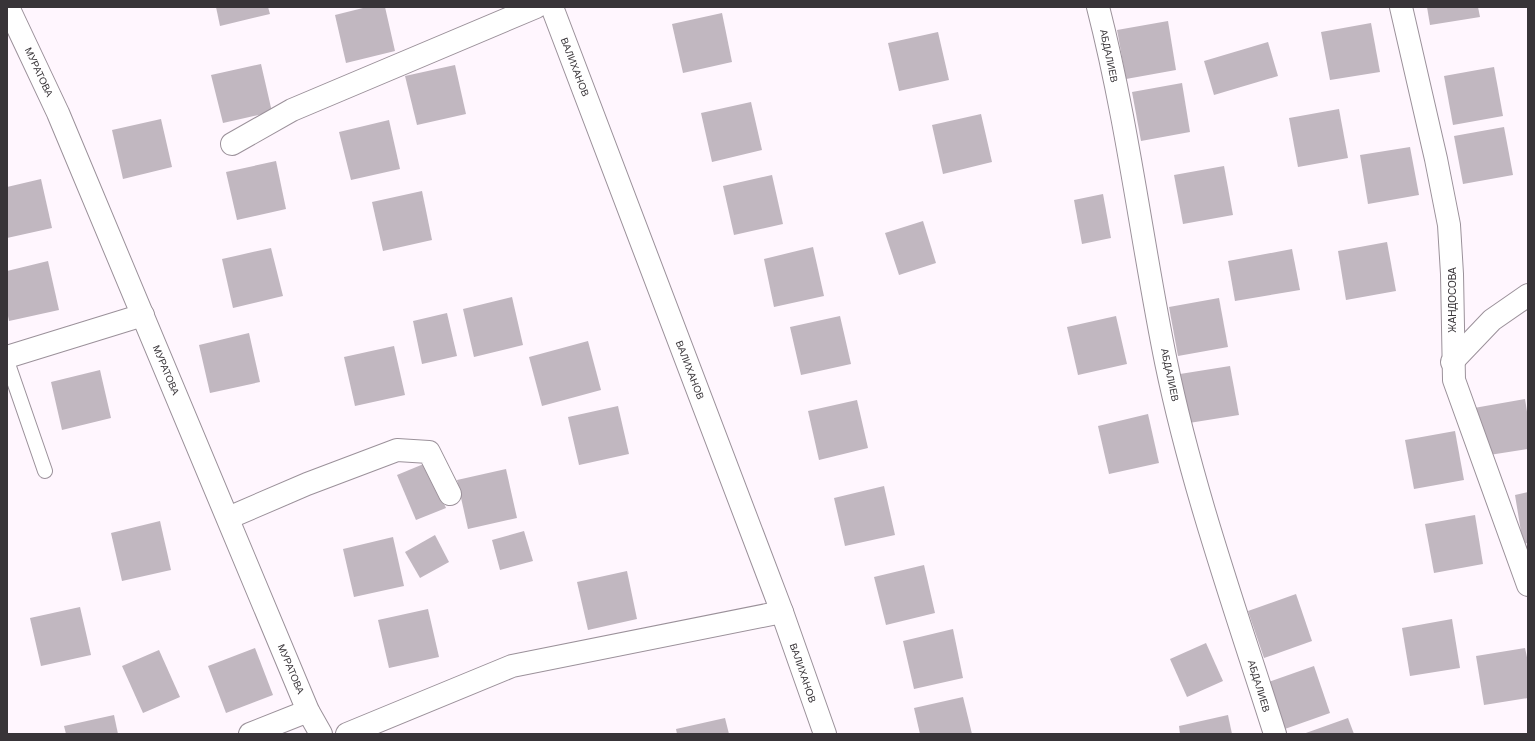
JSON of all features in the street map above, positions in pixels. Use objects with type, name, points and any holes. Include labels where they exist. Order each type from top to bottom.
[{"type":"street","name":"МУРАТОВА","points":[[8,7],[58,113],[308,711],[321,734]]},
{"type":"street","points":[[232,144],[292,110],[536,7]]},
{"type":"street","name":"ВАЛИХАНОВ","points":[[552,7],[782,612],[825,734]]},
{"type":"street","name":"АБДАЛИЕВ","points":[[1098,7],[1106,39],[1137,199],[1166,362],[1189,462],[1275,734]]},
{"type":"street","name":"ЖАНДОСОВА","points":[[1401,7],[1436,159],[1449,225],[1452,274],[1452,362],[1454,380],[1528,585]]},
{"type":"street","points":[[1452,362],[1492,320],[1528,295]]},
{"type":"street","points":[[7,356],[143,315]]},
{"type":"street","points":[[228,518],[307,484],[397,450],[429,452],[450,494]]},
{"type":"street","points":[[347,734],[512,666],[782,612]]},
{"type":"street","points":[[250,734],[308,711]]},
{"type":"lane","points":[[7,361],[45,471]]},
{"type":"building","points":[[216,7],[268,7],[270,14],[220,26]]},
{"type":"building","points":[[367,7],[385,7],[395,51],[346,63],[335,15]]},
{"type":"building","points":[[1427,7],[1478,7],[1480,17],[1430,25]]},
{"type":"building","points":[[722,13],[732,62],[683,73],[672,24]]},
{"type":"building","points":[[1168,21],[1176,70],[1126,79],[1117,30]]},
{"type":"building","points":[[1371,23],[1380,72],[1330,80],[1321,32]]},
{"type":"building","points":[[938,32],[949,80],[899,91],[888,43]]},
{"type":"building","points":[[1268,42],[1278,76],[1214,95],[1204,61]]},
{"type":"building","points":[[261,64],[272,112],[223,123],[211,75]]},
{"type":"building","points":[[455,65],[466,114],[417,125],[405,76]]},
{"type":"building","points":[[1494,67],[1503,116],[1453,125],[1444,76]]},
{"type":"building","points":[[1182,83],[1190,132],[1141,141],[1132,92]]},
{"type":"building","points":[[751,102],[762,150],[712,162],[701,113]]},
{"type":"building","points":[[1339,109],[1348,158],[1298,167],[1289,118]]},
{"type":"building","points":[[981,114],[992,162],[943,174],[932,125]]},
{"type":"building","points":[[161,119],[172,167],[123,179],[112,130]]},
{"type":"building","points":[[389,120],[400,169],[351,180],[339,132]]},
{"type":"building","points":[[1504,127],[1513,175],[1463,184],[1454,136]]},
{"type":"building","points":[[1410,147],[1419,195],[1368,204],[1360,155]]},
{"type":"building","points":[[276,161],[286,209],[237,220],[226,172]]},
{"type":"building","points":[[1224,166],[1233,215],[1183,224],[1174,175]]},
{"type":"building","points":[[772,175],[783,224],[734,235],[723,186]]},
{"type":"building","points":[[41,179],[52,228],[7,238],[7,187]]},
{"type":"building","points":[[422,191],[432,240],[383,251],[372,202]]},
{"type":"building","points":[[1103,194],[1111,238],[1082,244],[1074,200]]},
{"type":"building","points":[[923,221],[936,263],[899,275],[885,233]]},
{"type":"building","points":[[1387,242],[1396,291],[1346,300],[1338,251]]},
{"type":"building","points":[[813,247],[824,296],[774,307],[764,259]]},
{"type":"building","points":[[271,248],[283,296],[233,308],[222,259]]},
{"type":"building","points":[[1292,249],[1300,290],[1235,301],[1228,261]]},
{"type":"building","points":[[48,261],[59,310],[9,321],[7,311],[7,271]]},
{"type":"building","points":[[512,297],[523,345],[474,357],[463,309]]},
{"type":"building","points":[[1219,298],[1228,347],[1178,356],[1169,307]]},
{"type":"building","points":[[447,313],[457,356],[422,364],[413,321]]},
{"type":"building","points":[[840,316],[851,364],[801,375],[790,327]]},
{"type":"building","points":[[1116,316],[1127,364],[1078,375],[1067,327]]},
{"type":"building","points":[[249,333],[260,382],[210,393],[199,345]]},
{"type":"building","points":[[588,341],[601,390],[542,406],[529,357]]},
{"type":"building","points":[[394,346],[405,395],[355,406],[344,357]]},
{"type":"building","points":[[1230,366],[1239,415],[1189,423],[1180,374]]},
{"type":"building","points":[[100,370],[111,418],[62,430],[51,382]]},
{"type":"building","points":[[1525,399],[1528,418],[1528,449],[1483,456],[1474,408]]},
{"type":"building","points":[[857,400],[868,448],[819,460],[808,411]]},
{"type":"building","points":[[618,406],[629,454],[579,465],[568,417]]},
{"type":"building","points":[[1148,414],[1159,463],[1109,474],[1098,426]]},
{"type":"building","points":[[1455,431],[1464,480],[1414,489],[1405,440]]},
{"type":"building","points":[[426,463],[446,508],[416,520],[397,475]]},
{"type":"building","points":[[506,469],[517,518],[468,529],[457,480]]},
{"type":"building","points":[[884,486],[895,535],[845,546],[834,498]]},
{"type":"building","points":[[1528,492],[1528,543],[1523,544],[1515,495]]},
{"type":"building","points":[[1475,515],[1483,564],[1434,573],[1425,524]]},
{"type":"building","points":[[160,521],[171,570],[122,581],[111,533]]},
{"type":"building","points":[[524,531],[533,561],[500,570],[492,540]]},
{"type":"building","points":[[435,535],[449,562],[420,578],[405,552]]},
{"type":"building","points":[[393,537],[404,586],[354,597],[343,549]]},
{"type":"building","points":[[924,565],[935,613],[886,625],[874,577]]},
{"type":"building","points":[[627,571],[637,619],[588,630],[577,582]]},
{"type":"building","points":[[1296,594],[1312,641],[1264,658],[1248,611]]},
{"type":"building","points":[[80,607],[91,655],[41,666],[30,618]]},
{"type":"building","points":[[428,609],[439,657],[389,668],[378,620]]},
{"type":"building","points":[[1452,619],[1460,668],[1410,676],[1402,628]]},
{"type":"building","points":[[953,629],[963,678],[914,689],[903,641]]},
{"type":"building","points":[[1206,643],[1223,681],[1187,697],[1170,659]]},
{"type":"building","points":[[255,648],[273,695],[226,713],[208,666]]},
{"type":"building","points":[[1525,648],[1528,662],[1528,698],[1484,705],[1476,656]]},
{"type":"building","points":[[159,650],[180,697],[143,713],[122,666]]},
{"type":"building","points":[[1314,666],[1330,713],[1282,730],[1266,683]]},
{"type":"building","points":[[963,697],[972,734],[920,734],[914,708]]},
{"type":"building","points":[[114,715],[118,734],[66,734],[64,726]]},
{"type":"building","points":[[1228,715],[1232,734],[1180,734],[1179,726]]},
{"type":"building","points":[[725,718],[729,734],[677,734],[676,729]]},
{"type":"building","points":[[1348,718],[1354,734],[1303,734]]}]
